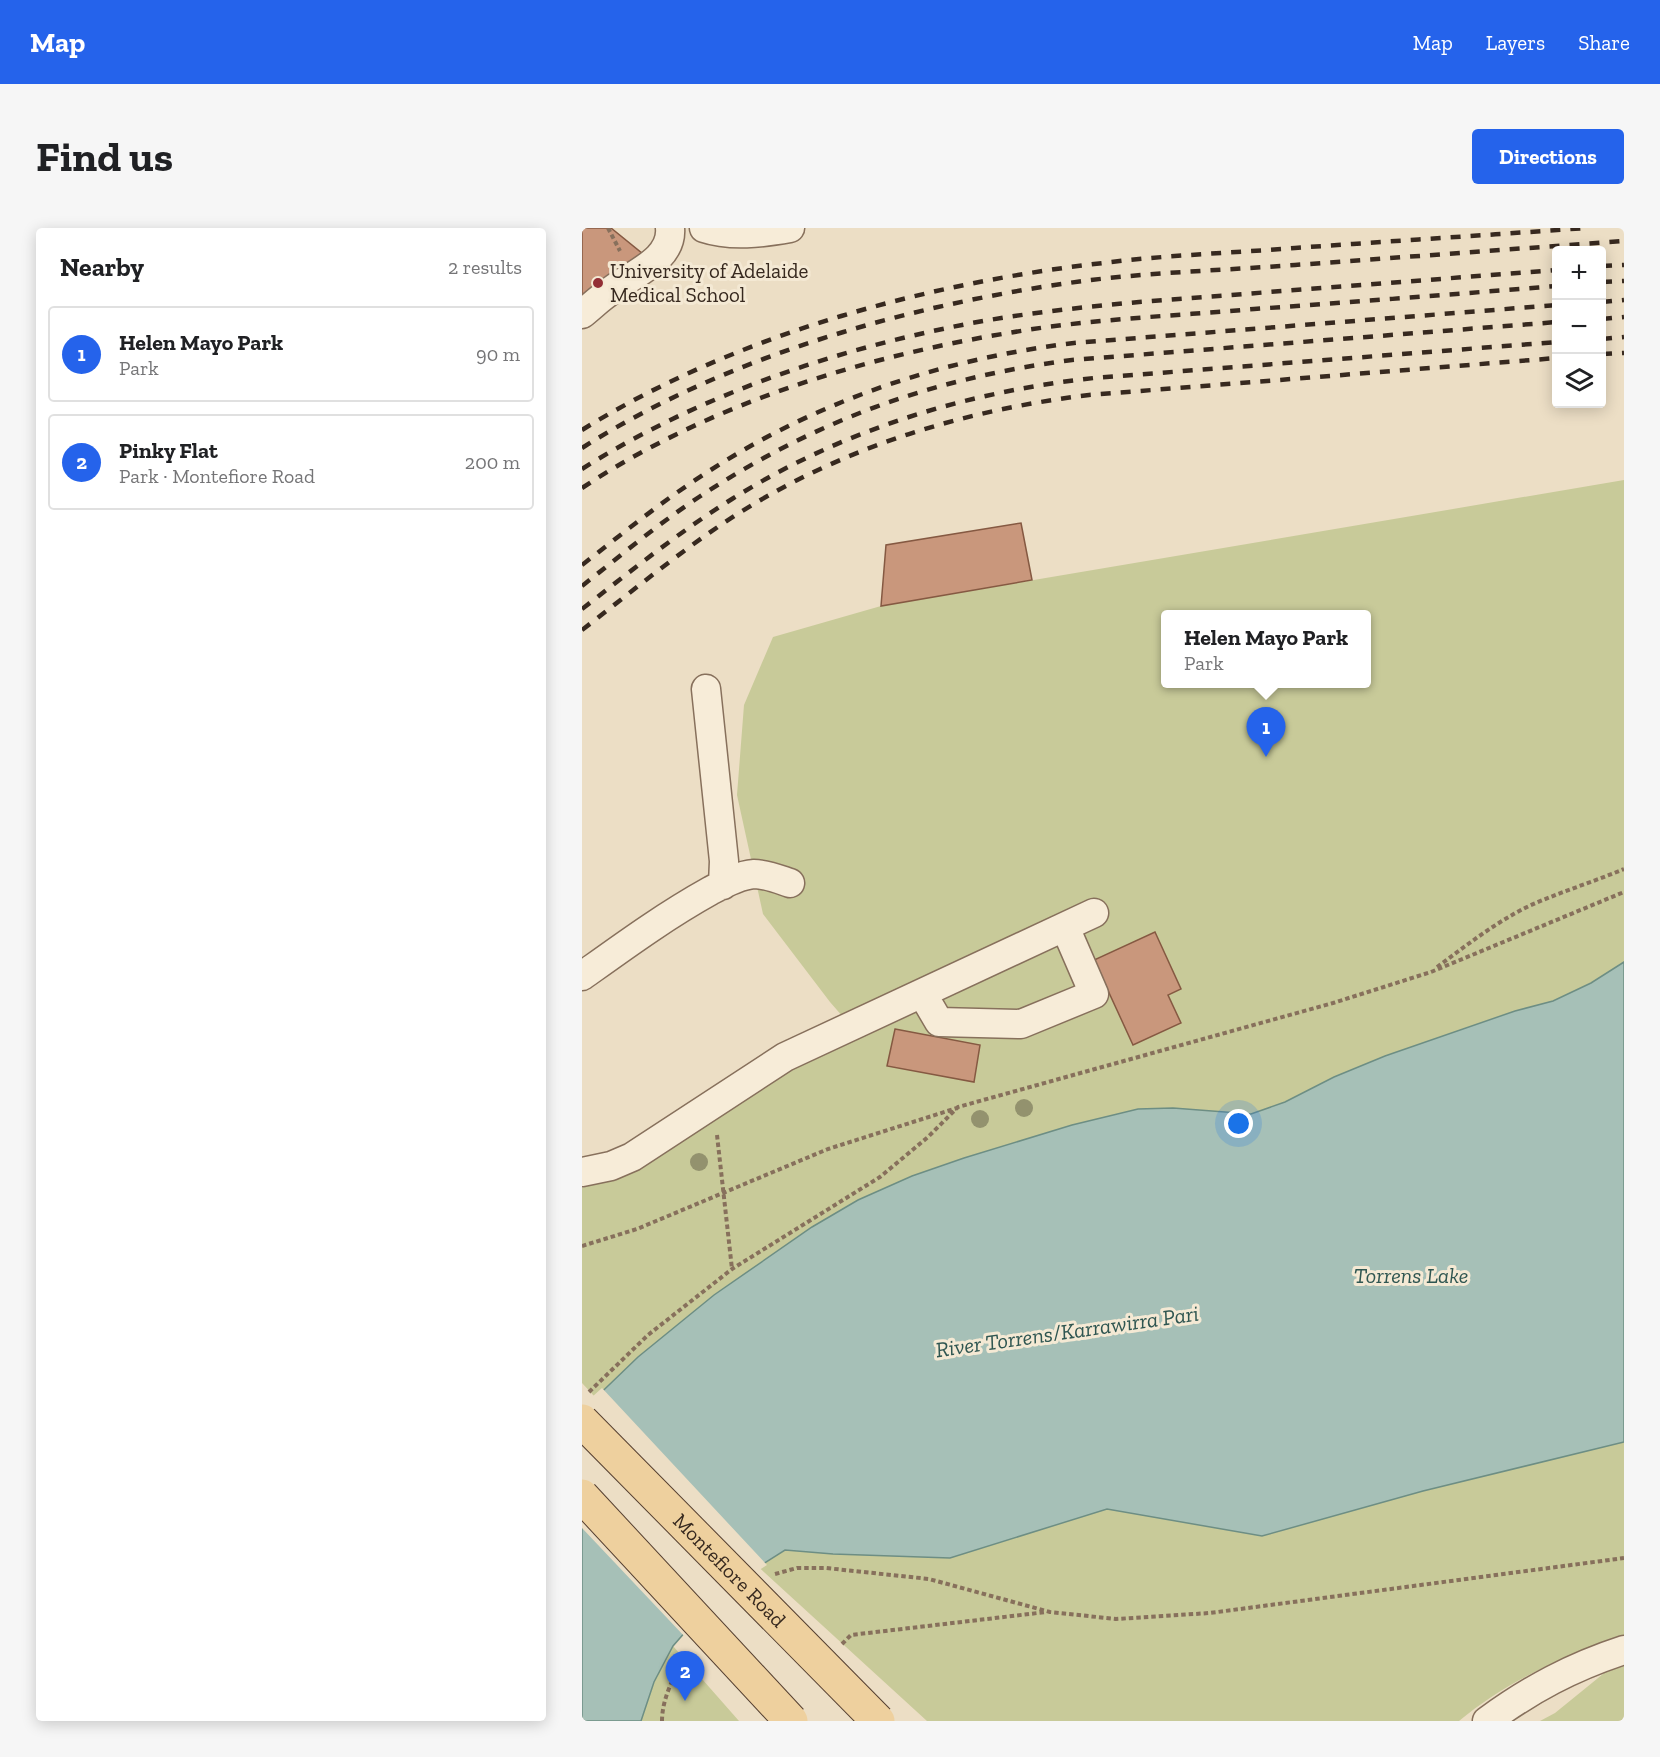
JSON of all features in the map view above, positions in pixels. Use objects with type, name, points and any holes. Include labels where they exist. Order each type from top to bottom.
[{"type":"main road","name":"Montefiore Road","points":[[582,1421],[878,1721]]},
{"type":"main road","points":[[582,1496],[791,1721]]},
{"type":"street","points":[[582,314],[613,289],[645,269],[665,249],[670,228]]},
{"type":"street","points":[[704,228],[715,232],[737,233],[790,228]]},
{"type":"street","points":[[706,689],[724,861],[723,885]]},
{"type":"street","points":[[582,976],[674,911],[742,876],[753,874],[770,876],[790,883]]},
{"type":"street","points":[[582,1172],[611,1166],[632,1158],[785,1057],[1094,913]]},
{"type":"street","points":[[922,993],[939,1022],[1021,1024],[1094,994],[1065,927]]},
{"type":"street","points":[[1487,1721],[1537,1687],[1596,1659],[1624,1650]]},
{"type":"path","points":[[1431,972],[1482,934],[1528,907],[1624,869]]},
{"type":"path","points":[[582,1246],[637,1229],[828,1149],[958,1107],[1334,1003],[1431,972],[1624,892]]},
{"type":"path","points":[[713,1105],[725,1192],[732,1269]]},
{"type":"path","points":[[582,1399],[648,1335],[732,1269],[880,1177],[928,1137],[958,1107]]},
{"type":"path","points":[[771,1575],[798,1568],[826,1568],[929,1579],[1050,1612],[1116,1619],[1210,1613],[1624,1558]]},
{"type":"path","points":[[821,1662],[851,1635],[1050,1612]]},
{"type":"path","points":[[662,1721],[662,1711],[679,1666],[693,1650]]},
{"type":"green space","points":[[1624,480],[1624,1636],[1537,1671],[1497,1694],[1459,1721],[927,1721],[718,1530],[582,1383],[582,1188],[627,1170],[708,1116],[857,1033],[830,1002],[763,914],[737,795],[744,705],[773,637],[881,606]]},
{"type":"green space","points":[[673,1646],[739,1721],[641,1721],[654,1682]]},
{"type":"green space","points":[[1624,1660],[1624,1721],[1540,1721],[1555,1713],[1619,1661]]},
{"type":"water","name":"Torrens Lake","points":[[1624,962],[1624,1442],[1423,1491],[1262,1536],[1107,1509],[950,1558],[785,1550],[722,1590],[673,1646],[654,1682],[641,1721],[582,1721],[582,1411],[638,1357],[714,1295],[812,1227],[858,1200],[912,1176],[1072,1125],[1138,1109],[1173,1108],[1251,1114],[1285,1102],[1334,1077],[1385,1056],[1515,1011],[1553,1001],[1591,983]]},
{"type":"pier","points":[[602,1388],[767,1565],[724,1592],[685,1637],[582,1528],[582,1406]]},
{"type":"building","name":"University of Adelaide Medical School","points":[[582,228],[611,228],[648,258],[582,307]]},
{"type":"building","points":[[1021,523],[1032,580],[881,606],[886,545]]},
{"type":"building","points":[[1155,932],[1181,989],[1168,995],[1181,1023],[1133,1045],[1094,960]]},
{"type":"building","points":[[895,1029],[980,1045],[974,1082],[887,1066]]},
{"type":"railway","points":[[582,430],[641,396],[767,341],[834,318],[968,284],[1036,272],[1151,258],[1586,228]]},
{"type":"railway","points":[[582,448],[639,415],[700,385],[762,359],[827,337],[959,302],[1116,277],[1624,241]]},
{"type":"railway","points":[[1606,266],[1624,265]]},
{"type":"railway","points":[[582,469],[673,419],[770,378],[870,346],[972,323],[1013,316],[1139,302],[1552,270]]},
{"type":"railway","points":[[1606,282],[1624,281]]},
{"type":"railway","points":[[582,488],[635,456],[747,403],[865,364],[925,349],[1047,327],[1099,321],[1552,286]]},
{"type":"railway","points":[[1606,302],[1624,300]]},
{"type":"railway","points":[[582,565],[672,496],[746,449],[790,425],[835,405],[928,372],[1025,350],[1074,343],[1552,305]]},
{"type":"railway","points":[[1606,319],[1624,317]]},
{"type":"railway","points":[[582,586],[669,518],[743,470],[832,425],[877,406],[924,391],[972,378],[1072,360],[1552,322]]},
{"type":"railway","points":[[1606,339],[1624,337]]},
{"type":"railway","points":[[582,609],[693,525],[774,475],[861,434],[952,404],[1046,384],[1094,378],[1552,342]]},
{"type":"railway","points":[[1606,354],[1624,353]]},
{"type":"railway","points":[[582,630],[699,540],[780,489],[864,450],[952,421],[997,410],[1089,395],[1552,358]]},
{"type":"place","name":"University of Adelaide Medical School","points":[[598,283]]},
{"type":"place","name":"Helen Mayo Park","points":[[1266,757]]},
{"type":"place","name":"Pinky Flat","points":[[685,1701]]},
{"type":"water label","name":"River Torrens/Karrawirra Pari","points":[[1067,1331]]}]
